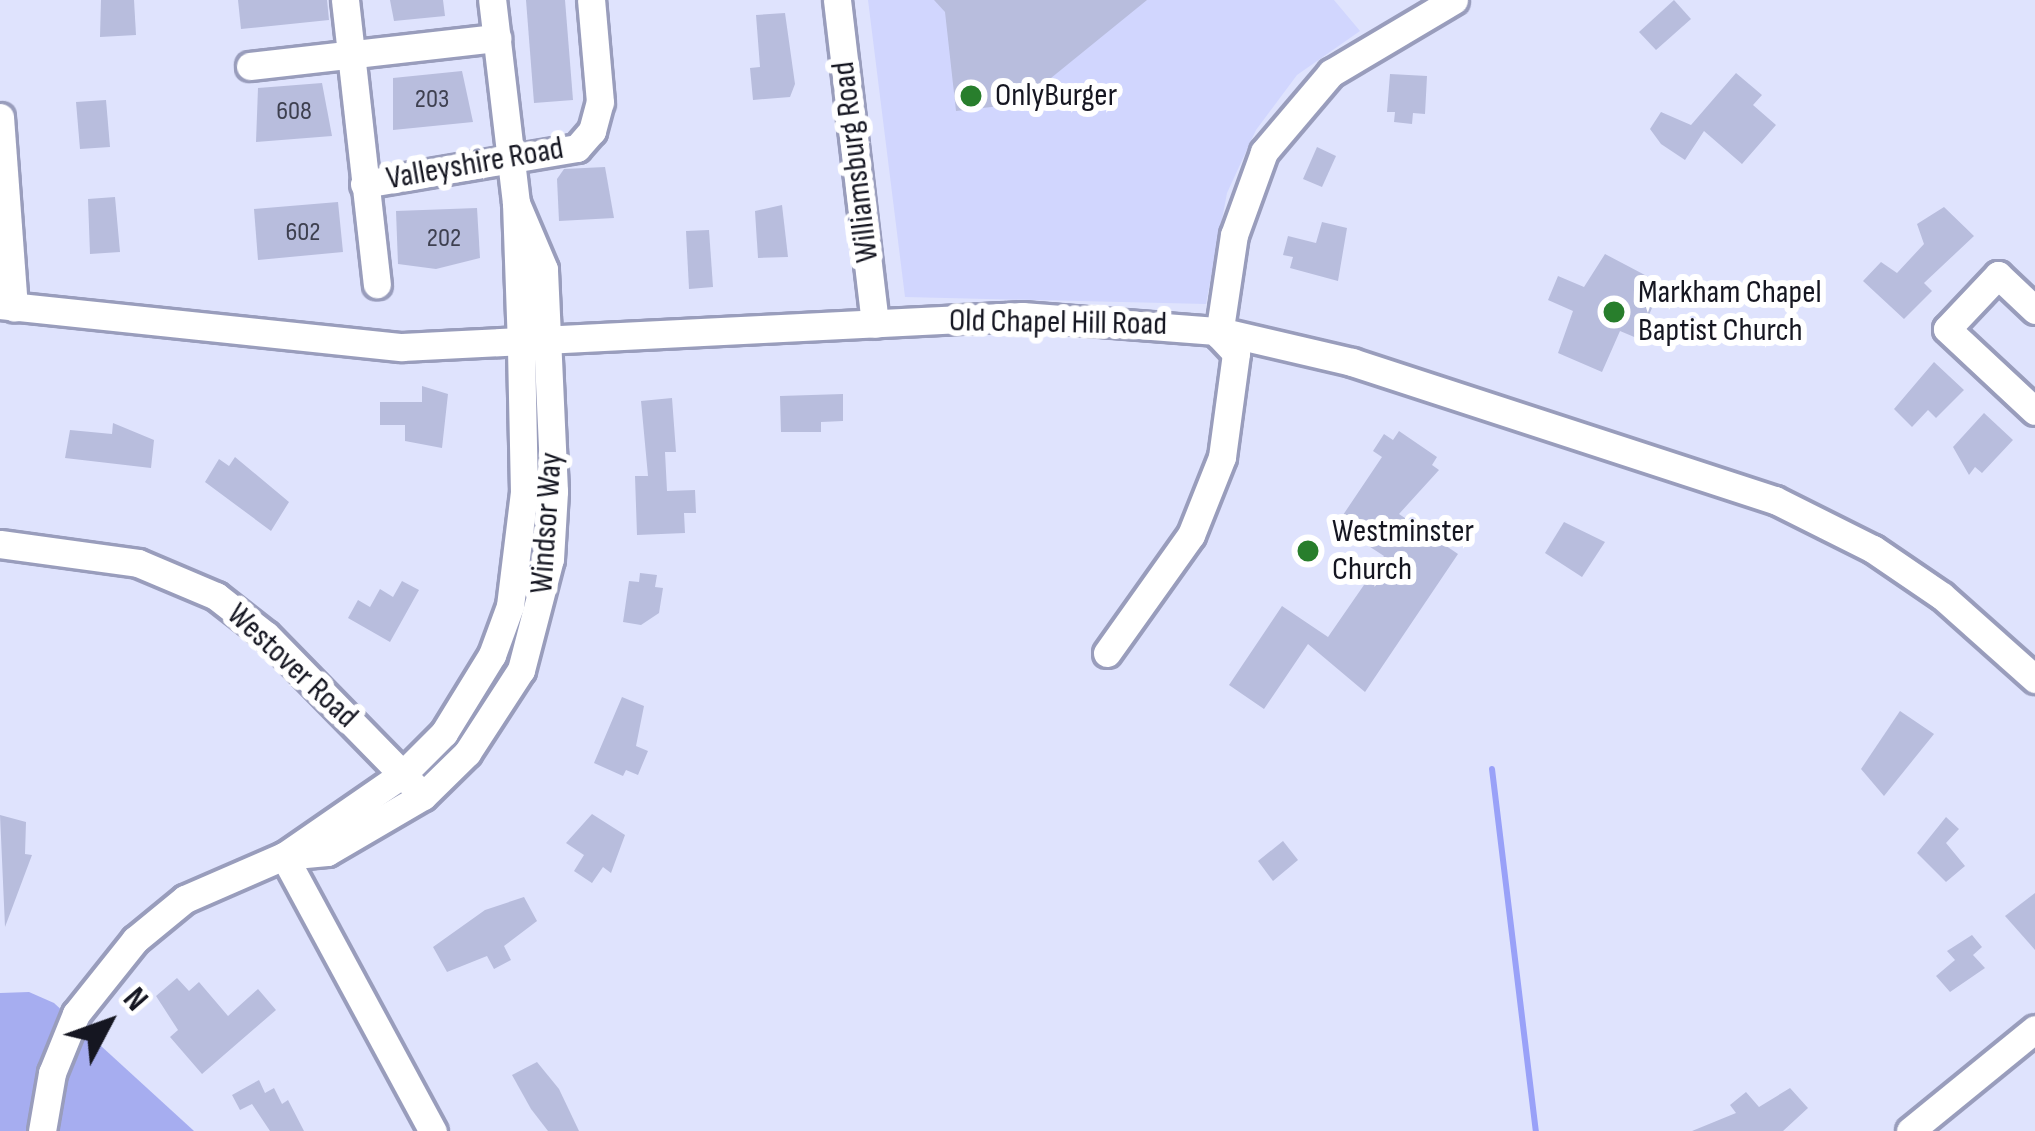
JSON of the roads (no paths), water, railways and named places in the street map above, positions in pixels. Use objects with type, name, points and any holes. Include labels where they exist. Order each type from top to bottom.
[{"type":"street","points":[[345,0],[377,284]]},
{"type":"street","points":[[492,0],[516,203]]},
{"type":"street","name":"Valleyshire Road","points":[[364,184],[577,148],[592,131],[600,102],[590,0]]},
{"type":"street","name":"Williamsburg Road","points":[[838,0],[875,324]]},
{"type":"street","points":[[1107,653],[1182,551],[1218,468],[1236,362],[1219,331],[1243,201],[1282,125],[1331,73],[1454,0]]},
{"type":"street","points":[[250,66],[496,38]]},
{"type":"street","points":[[0,117],[7,306]]},
{"type":"street","name":"Windsor Way","points":[[284,856],[327,852],[422,796],[495,716],[539,618],[554,491],[550,344],[544,269],[516,203]]},
{"type":"street","name":"Windsor Way","points":[[42,1131],[70,1028],[112,965],[160,917],[284,856],[403,774],[468,698],[510,606],[524,492],[516,203]]},
{"type":"street","points":[[2035,310],[1998,275],[1948,329],[2035,411]]},
{"type":"street","name":"Old Chapel Hill Road","points":[[7,306],[331,344],[520,346],[1044,316],[1219,331],[1352,362],[1775,500],[1874,549],[1942,596],[2035,679]]},
{"type":"street","name":"Westover Road","points":[[0,544],[138,563],[216,596],[266,635],[422,796]]},
{"type":"street","points":[[284,856],[433,1131]]},
{"type":"street","points":[[1910,1131],[2035,1029]]},
{"type":"waterway","points":[[1492,769],[1536,1131]]},
{"type":"place","name":"OnlyBurger","points":[[971,96]]},
{"type":"place","name":"Markham Chapel Baptist Church","points":[[1614,312]]},
{"type":"place","name":"Westminster Church","points":[[1308,551]]}]
